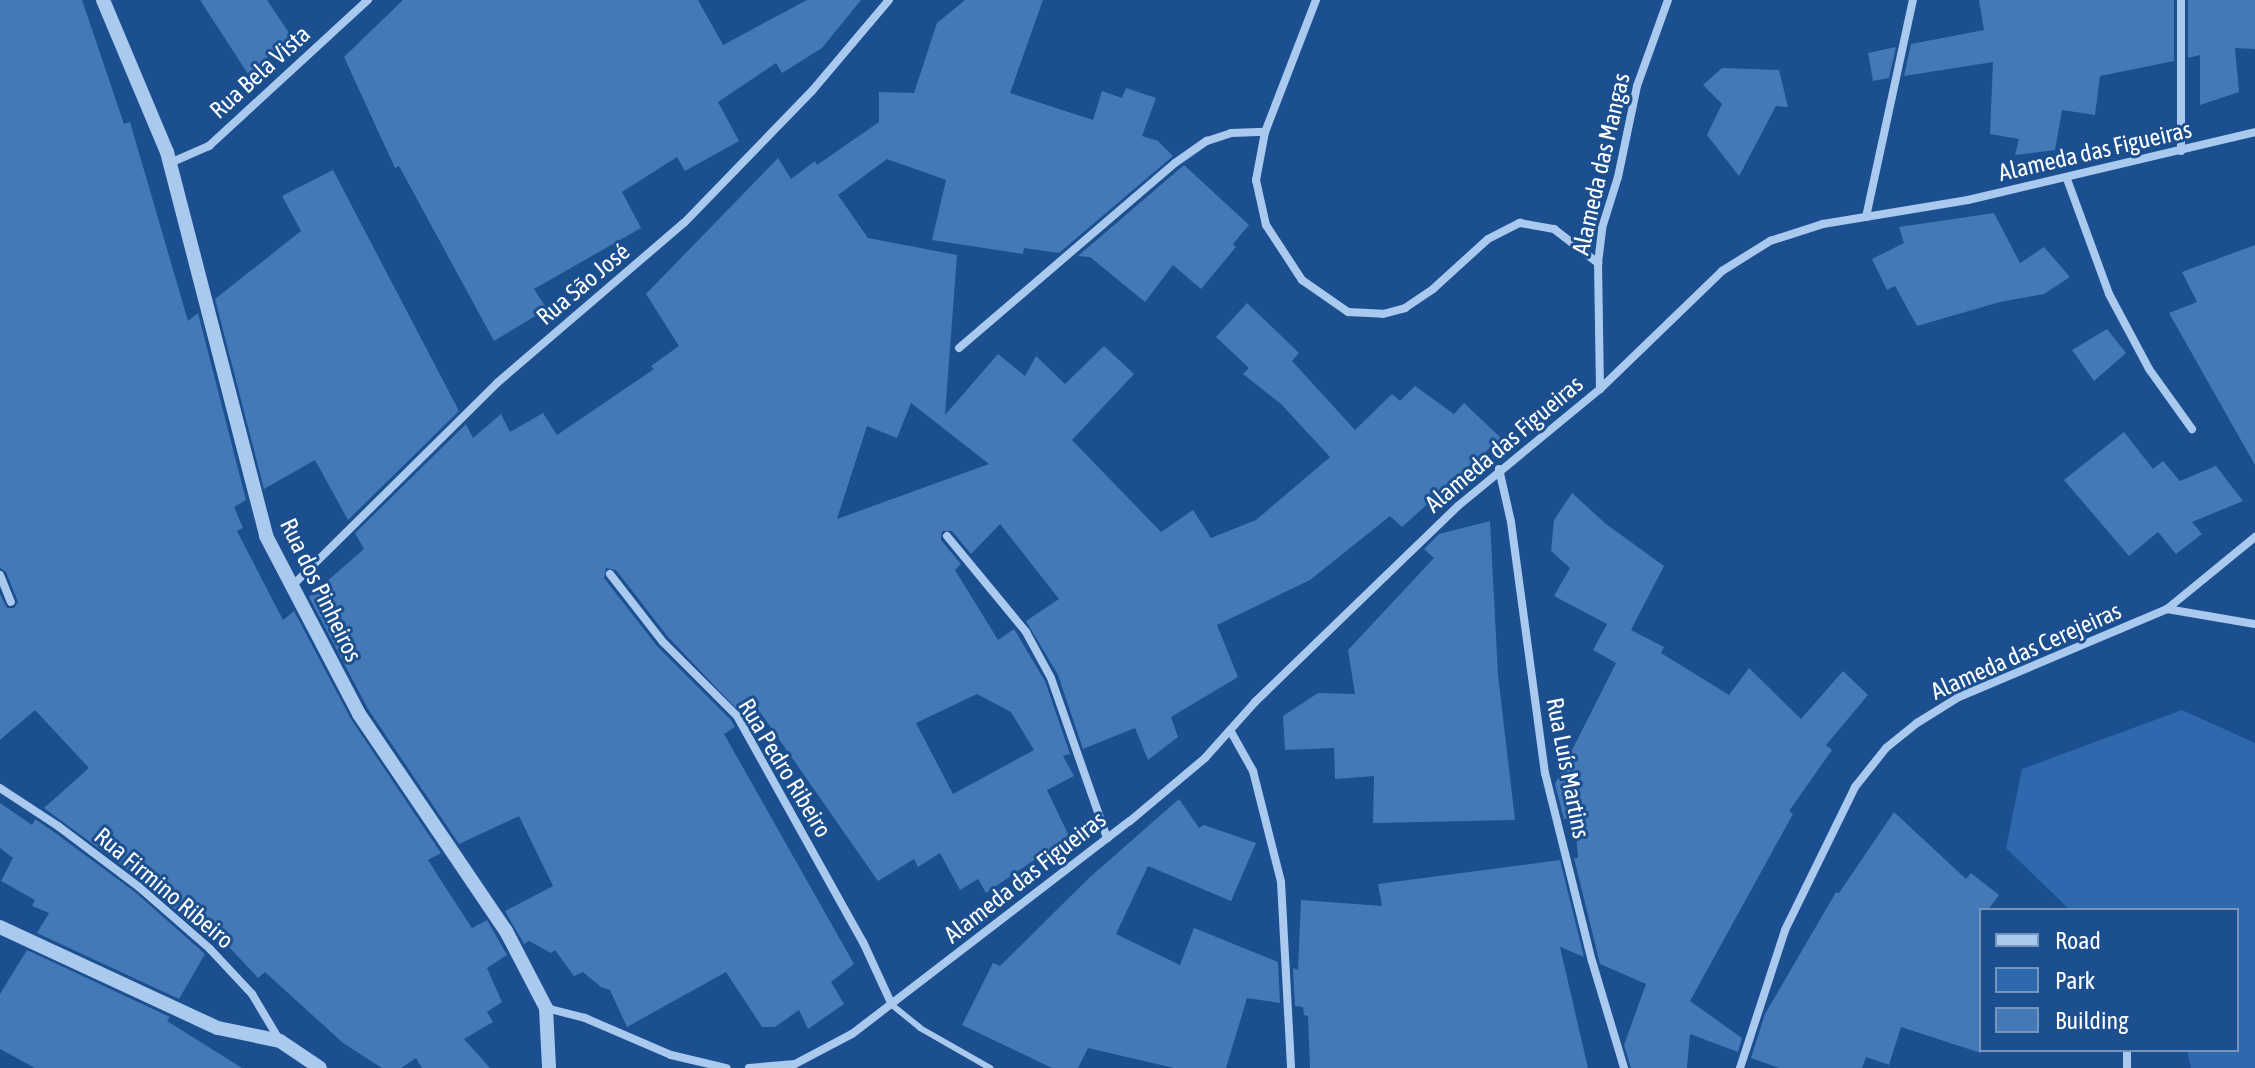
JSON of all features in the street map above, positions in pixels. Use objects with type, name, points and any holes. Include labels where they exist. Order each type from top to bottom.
[{"type":"street","name":"Rua dos Pinheiros","points":[[103,0],[170,163],[266,536],[359,714],[506,931],[546,1008],[549,1068]]},
{"type":"street","name":"Rua Bela Vista","points":[[170,163],[209,146],[368,0]]},
{"type":"street","name":"Rua São José","points":[[290,587],[497,383],[684,223],[812,91],[889,0]]},
{"type":"street","points":[[1316,0],[1265,132],[1256,180],[1266,225],[1302,280],[1348,312],[1383,314],[1405,308],[1433,289],[1488,239],[1520,223],[1554,229],[1598,263]]},
{"type":"street","name":"Alameda das Mangas","points":[[1600,389],[1598,263],[1602,228],[1618,177],[1637,86],[1668,0]]},
{"type":"street","points":[[1866,217],[1913,0]]},
{"type":"street","points":[[2181,0],[2181,151]]},
{"type":"street","points":[[959,348],[1175,163],[1207,141],[1231,133],[1265,132]]},
{"type":"street","name":"Alameda das Figueiras","points":[[749,1068],[795,1064],[852,1034],[1107,838],[1205,758],[1255,702],[1499,469],[1600,389],[1722,271],[1770,241],[1823,224],[2067,179],[2255,132]]},
{"type":"street","points":[[2067,179],[2109,294],[2149,369],[2192,429]]},
{"type":"street","name":"Rua Luís Martins","points":[[1499,469],[1511,522],[1545,773],[1592,961],[1624,1068]]},
{"type":"street","points":[[947,536],[1026,632],[1051,678],[1107,838]]},
{"type":"street","name":"Alameda das Cerejeiras","points":[[1740,1068],[1785,930],[1855,787],[1886,748],[1917,723],[1959,697],[2167,609],[2255,537]]},
{"type":"street","name":"Rua Pedro Ribeiro","points":[[610,574],[663,642],[737,716],[863,942],[892,1005]]},
{"type":"street","points":[[0,575],[11,602]]},
{"type":"street","points":[[2167,609],[2255,624]]},
{"type":"street","points":[[1230,730],[1253,771],[1281,882],[1291,1068]]},
{"type":"street","name":"Rua Firmino Ribeiro","points":[[0,788],[58,826],[139,887],[210,949],[252,994],[280,1041]]},
{"type":"street","points":[[0,927],[218,1028],[280,1041],[320,1068]]},
{"type":"street","points":[[546,1008],[585,1018],[671,1055],[726,1068]]},
{"type":"lane","points":[[892,1005],[920,1028],[990,1068]]},
{"type":"green space","points":[[2182,710],[2255,743],[2255,1068],[2191,1068],[2187,1052],[2239,1052],[2239,908],[2068,908],[2006,848],[2022,769]]},
{"type":"building","points":[[0,0],[82,0],[124,124],[130,122],[188,321],[198,313],[246,500],[234,507],[243,528],[237,531],[283,620],[294,611],[351,719],[441,853],[428,860],[472,928],[487,920],[507,955],[487,968],[502,1002],[487,1012],[493,1022],[464,1039],[490,1068],[422,1068],[416,1058],[401,1068],[382,1068],[343,1043],[265,972],[258,978],[216,933],[212,941],[143,881],[44,808],[89,768],[35,710],[0,740],[0,594],[7,608],[14,608],[18,602],[6,572],[0,568]]},
{"type":"building","points":[[200,0],[267,0],[291,36],[248,74]]},
{"type":"building","points":[[403,0],[698,0],[723,45],[807,0],[861,0],[822,48],[782,73],[776,63],[718,102],[739,141],[685,171],[677,157],[622,192],[641,228],[534,289],[547,309],[494,341],[399,166],[395,168],[344,57]]},
{"type":"building","points":[[965,0],[1043,0],[1010,93],[1093,120],[1102,91],[1122,98],[1126,88],[1156,98],[1142,136],[1158,141],[1173,156],[1059,253],[1024,248],[1023,254],[932,240],[946,180],[887,159],[838,195],[868,238],[957,255],[945,415],[998,354],[1025,376],[1036,356],[1065,384],[1104,346],[1134,374],[1072,440],[1161,532],[1193,510],[1211,538],[1256,520],[1330,457],[1281,404],[1243,374],[1249,368],[1216,337],[1247,303],[1299,353],[1292,361],[1355,430],[1392,394],[1400,401],[1415,386],[1454,414],[1464,403],[1501,438],[1402,527],[1390,516],[1310,580],[1217,625],[1238,677],[1171,717],[1178,737],[1148,760],[1135,728],[1083,749],[1058,675],[1026,621],[1059,599],[1000,524],[971,554],[952,531],[942,531],[941,540],[961,564],[955,570],[998,640],[1014,629],[1045,681],[1070,754],[1063,756],[1074,776],[1047,790],[1069,836],[986,893],[978,879],[960,890],[940,853],[918,867],[914,859],[878,881],[760,712],[747,720],[668,637],[616,570],[606,568],[604,578],[657,646],[731,720],[735,727],[724,734],[854,964],[831,982],[844,1004],[808,1029],[799,1010],[775,1027],[762,1027],[726,972],[627,1027],[610,990],[601,987],[583,972],[574,976],[555,950],[551,953],[529,941],[524,944],[505,911],[553,886],[519,816],[459,844],[368,709],[309,597],[364,549],[355,533],[466,424],[473,438],[501,414],[510,432],[543,413],[557,435],[654,369],[651,366],[679,346],[646,294],[778,158],[791,179],[879,122],[879,92],[914,93],[937,23]],"holes":[[[911,403],[989,464],[837,519],[867,426],[897,438]],[[977,694],[1011,712],[1034,750],[953,794],[916,723]]]},
{"type":"building","points":[[1979,0],[2174,0],[2174,61],[2100,76],[2095,115],[2062,110],[2055,150],[2015,155],[2019,139],[1990,134],[1993,62],[1904,76],[1911,44],[1984,30]]},
{"type":"building","points":[[2188,0],[2255,0],[2255,49],[2235,48],[2239,92],[2200,105],[2200,55],[2188,58]]},
{"type":"building","points":[[1896,47],[1889,78],[1873,81],[1868,53]]},
{"type":"building","points":[[1722,68],[1779,70],[1788,107],[1776,106],[1739,176],[1707,135],[1722,104],[1703,85]]},
{"type":"building","points":[[1184,165],[1249,225],[1233,244],[1236,247],[1201,289],[1173,265],[1145,302],[1090,257],[1078,256]]},
{"type":"building","points":[[333,170],[459,411],[348,520],[315,460],[264,489],[215,299],[301,231],[282,196]]},
{"type":"building","points":[[1994,213],[2020,263],[2044,247],[2070,277],[2044,294],[2000,302],[1917,326],[1895,286],[1887,290],[1872,259],[1904,243],[1899,227]]},
{"type":"building","points":[[2255,245],[2255,465],[2169,313],[2197,302],[2182,272]]},
{"type":"building","points":[[2107,329],[2126,353],[2094,381],[2072,350]]},
{"type":"building","points":[[2124,432],[2153,469],[2163,461],[2180,481],[2216,466],[2243,501],[2192,522],[2202,534],[2176,554],[2158,532],[2129,556],[2064,480]]},
{"type":"building","points":[[1572,493],[1606,524],[1664,566],[1631,630],[1664,647],[1661,653],[1729,695],[1749,668],[1801,719],[1843,671],[1868,695],[1826,745],[1832,750],[1789,811],[1793,814],[1690,1001],[1742,1038],[1738,1052],[1690,1034],[1687,1068],[1631,1068],[1624,1045],[1646,984],[1600,964],[1574,858],[1578,858],[1575,819],[1564,819],[1555,784],[1616,663],[1593,650],[1607,624],[1554,596],[1570,568],[1551,551],[1554,520]]},
{"type":"building","points":[[1490,521],[1498,675],[1515,820],[1373,823],[1374,776],[1335,779],[1334,748],[1285,750],[1283,716],[1318,693],[1355,694],[1348,650],[1434,558],[1424,549],[1439,534]]},
{"type":"building","points":[[1179,799],[1199,828],[1204,825],[1256,843],[1231,901],[1148,866],[1116,934],[1180,965],[1194,928],[1278,962],[1280,1003],[1247,998],[1226,1068],[1174,1068],[1088,1048],[1078,1068],[1052,1068],[962,1025],[993,963],[1000,966],[1089,878]]},
{"type":"building","points":[[0,803],[32,825],[35,819],[54,832],[135,892],[205,954],[179,999],[37,933],[49,913],[32,906],[35,900],[1,881],[13,858],[0,848]]},
{"type":"building","points":[[1894,812],[1966,879],[1971,873],[1999,895],[1989,908],[1979,908],[1981,1053],[1901,1027],[1889,1065],[1866,1057],[1862,1068],[1779,1068],[1751,1058],[1765,1014],[1836,892],[1839,893]]},
{"type":"building","points":[[1560,860],[1584,957],[1560,947],[1588,1068],[1310,1068],[1308,1016],[1304,1015],[1303,1007],[1295,1006],[1293,968],[1298,970],[1301,900],[1382,906],[1378,884]]},
{"type":"building","points":[[27,950],[170,1017],[167,1021],[242,1068],[35,1068],[0,1049],[0,994]]}]
